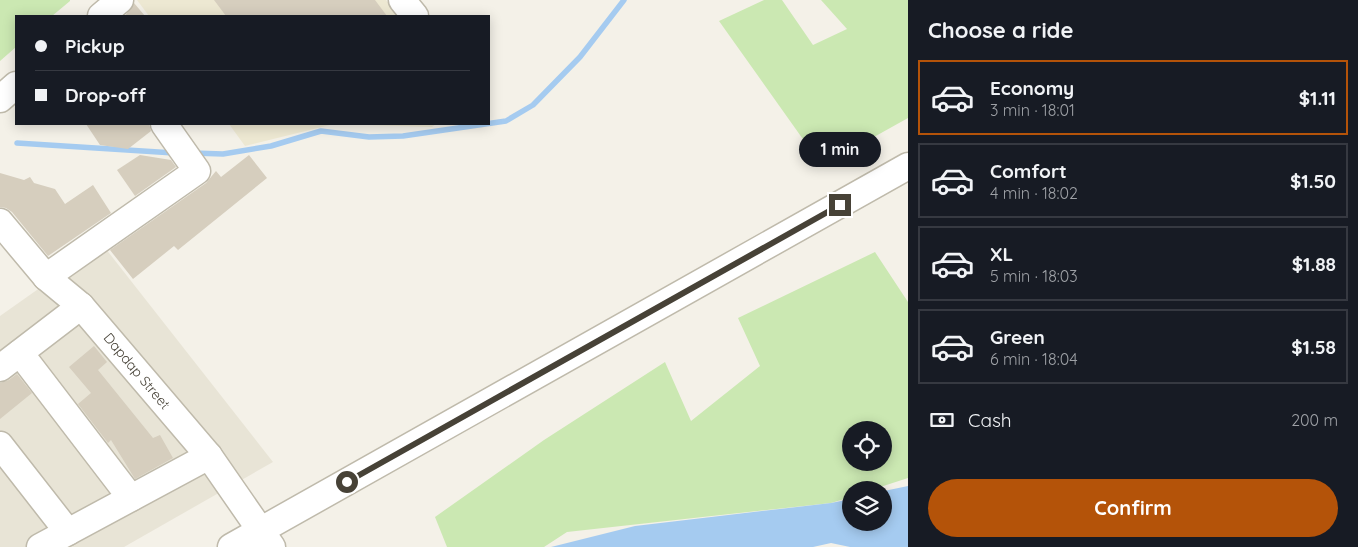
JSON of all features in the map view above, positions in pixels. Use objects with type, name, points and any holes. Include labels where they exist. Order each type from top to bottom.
[{"type":"street","points":[[102,15],[120,0]]},
{"type":"street","points":[[402,0],[414,15]]},
{"type":"street","points":[[0,99],[15,87]]},
{"type":"street","points":[[46,277],[198,171],[165,125]]},
{"type":"street","points":[[231,547],[267,538],[908,166]]},
{"type":"street","name":"Dapdap Street","points":[[0,222],[46,277],[81,306],[209,456],[267,538]]},
{"type":"street","points":[[81,306],[10,360],[130,498]]},
{"type":"street","points":[[0,444],[68,532]]},
{"type":"street","points":[[40,547],[209,456]]},
{"type":"shaded area","points":[[137,0],[386,0],[398,15],[148,15]]},
{"type":"shaded area","points":[[230,125],[330,125],[245,146]]},
{"type":"shaded area","points":[[367,125],[435,125],[432,127]]},
{"type":"shaded area","points":[[102,244],[273,462],[124,547],[0,547],[0,316]]},
{"type":"green space","points":[[0,0],[70,0],[53,15],[15,15],[15,48],[0,61]]},
{"type":"green space","points":[[764,0],[782,0],[813,45],[847,29],[821,0],[908,0],[908,118],[822,166],[719,21]]},
{"type":"green space","points":[[875,252],[908,302],[908,478],[892,483],[892,481],[842,481],[842,500],[831,503],[567,532],[544,547],[447,547],[435,517],[544,440],[665,362],[691,421],[760,366],[738,318]]},
{"type":"water","points":[[908,486],[908,547],[850,547],[831,543],[813,547],[551,547],[635,526],[842,501],[842,531],[892,531],[892,489]]},
{"type":"building","points":[[214,0],[375,0],[386,15],[225,15]]},
{"type":"building","points":[[134,3],[144,15],[126,15]]},
{"type":"building","points":[[87,125],[149,125],[151,131],[128,149],[100,145]]},
{"type":"building","points":[[140,155],[171,160],[176,167],[135,196],[117,170]]},
{"type":"building","points":[[249,155],[267,178],[178,250],[174,246],[133,279],[110,250],[206,183],[216,171],[221,177]]},
{"type":"building","points":[[0,173],[24,180],[30,177],[34,183],[55,189],[65,204],[93,185],[111,213],[48,256],[12,212],[0,207]]},
{"type":"building","points":[[94,346],[107,362],[98,370],[153,438],[160,435],[173,458],[135,479],[111,440],[108,443],[78,404],[91,393],[69,367]]},
{"type":"building","points":[[17,374],[32,393],[0,419],[0,383],[9,380]]},
{"type":"waterway","points":[[490,123],[506,121],[533,105],[580,57],[624,0]]},
{"type":"waterway","points":[[193,153],[223,154],[271,146],[321,131],[369,137],[403,136],[479,125]]},
{"type":"waterway","points":[[17,143],[174,153]]},
{"type":"route","points":[[347,482],[840,205]]}]
